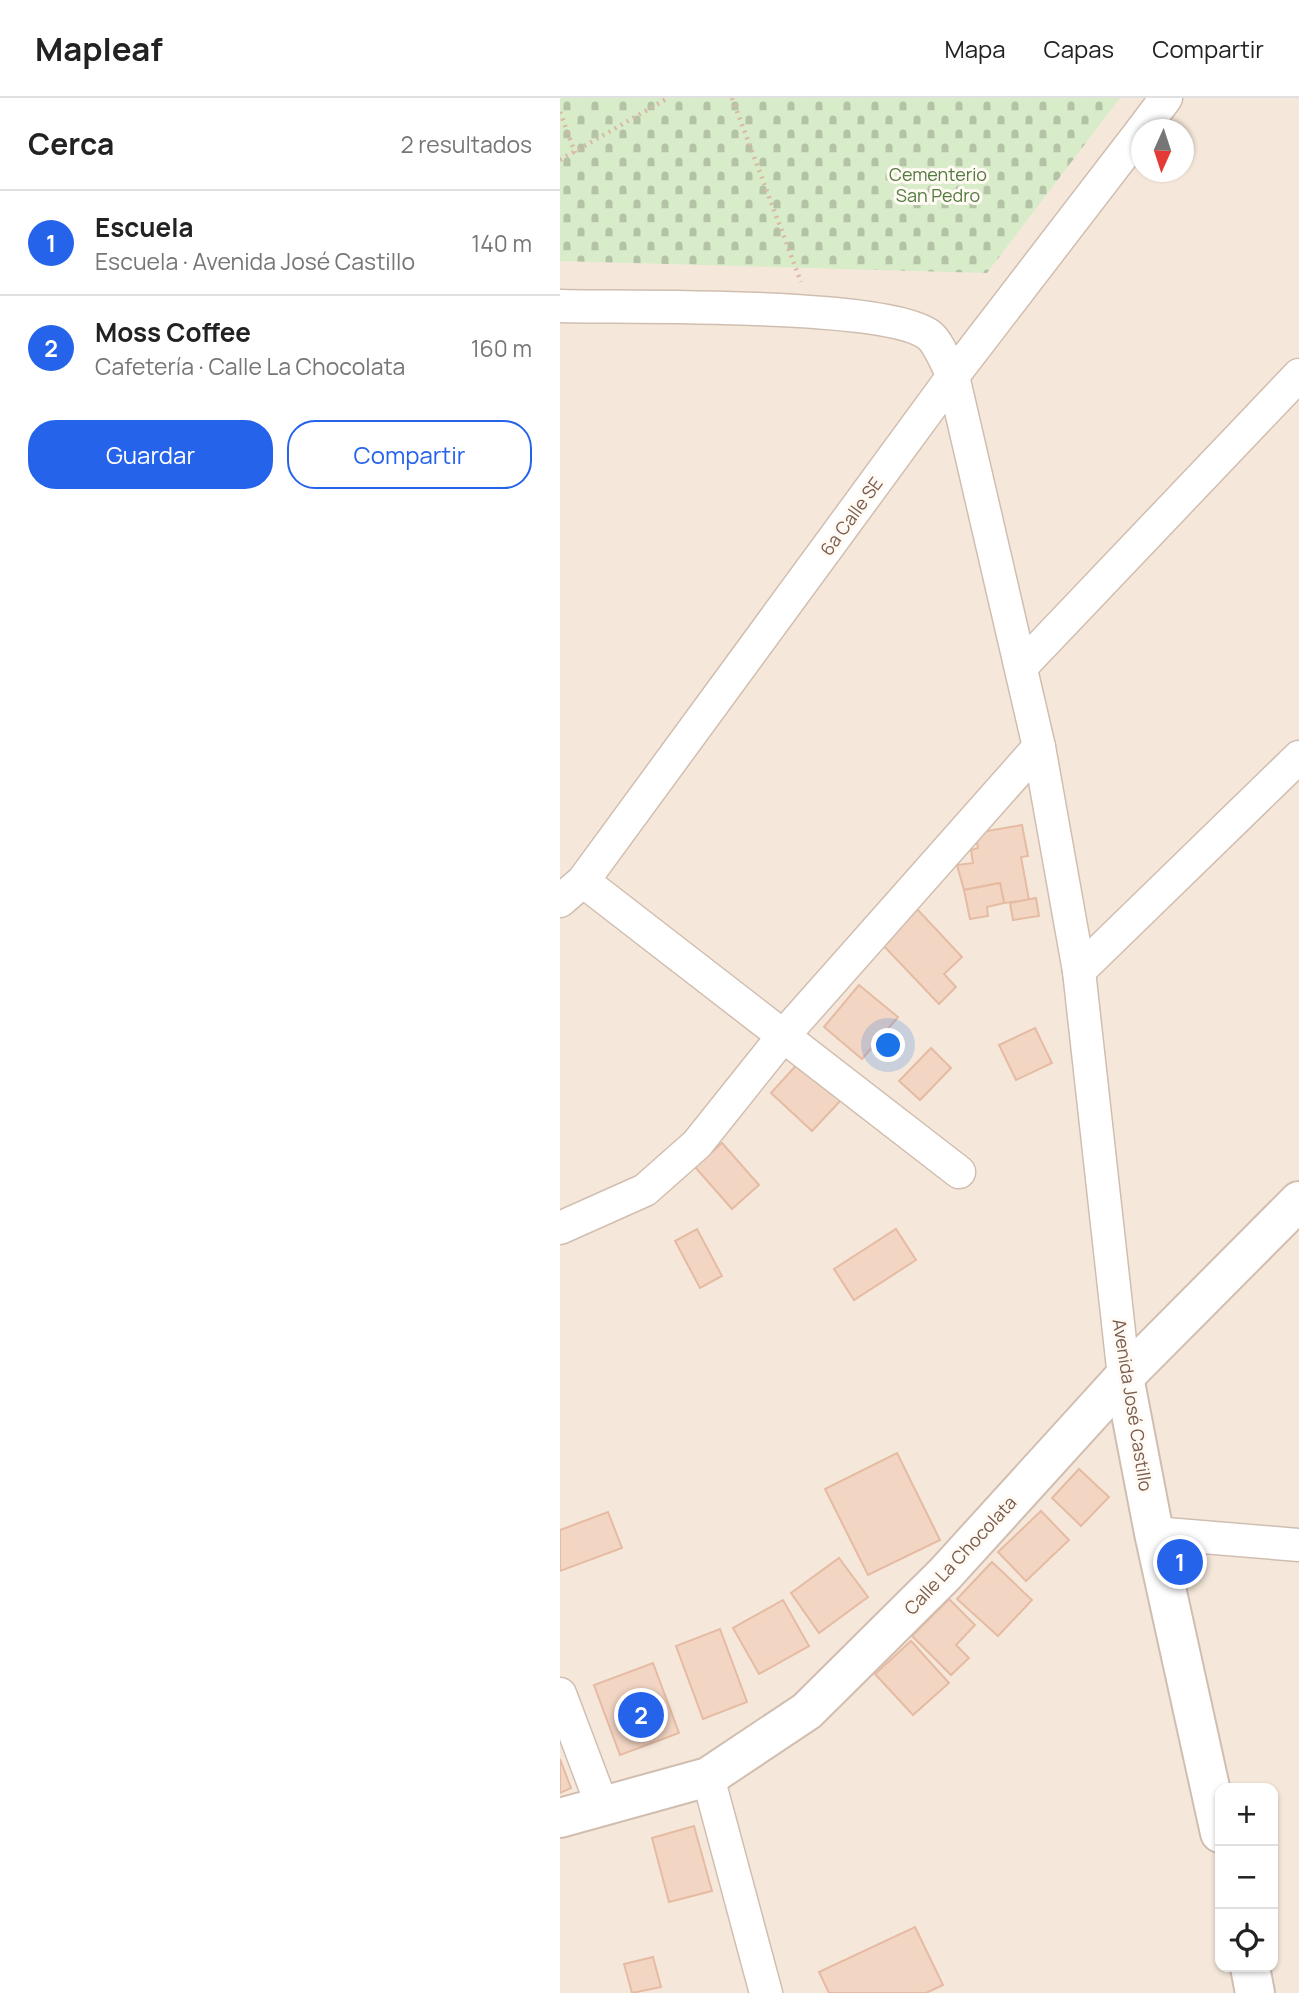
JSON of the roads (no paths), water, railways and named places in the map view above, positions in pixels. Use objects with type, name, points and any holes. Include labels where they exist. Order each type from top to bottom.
[{"type":"street","name":"6a Calle SE","points":[[1150,119],[1166,98]]},
{"type":"street","name":"6a Calle SE","points":[[572,890],[953,376],[1131,144]]},
{"type":"street","name":"Avenida José Castillo","points":[[560,306],[811,312],[895,322],[930,336],[953,376],[1039,747],[1079,971],[1125,1377],[1154,1533],[1215,1810]]},
{"type":"street","points":[[1022,666],[1299,374]]},
{"type":"street","points":[[560,1228],[645,1191],[697,1144],[785,1035],[1039,747]]},
{"type":"street","points":[[1079,971],[1299,757]]},
{"type":"street","points":[[572,890],[785,1035],[959,1172]]},
{"type":"street","name":"Calle La Chocolata","points":[[560,1818],[708,1777],[807,1711],[945,1574],[1125,1377],[1299,1201]]},
{"type":"street","points":[[1154,1533],[1299,1545]]},
{"type":"street","points":[[560,1694],[603,1808]]},
{"type":"street","points":[[708,1777],[766,1993]]},
{"type":"street","points":[[1251,1972],[1255,1993]]},
{"type":"place","name":"Escuela","points":[[1180,1562]]},
{"type":"place","name":"Moss Coffee","points":[[641,1715]]},
{"type":"park label","name":"Cementerio San Pedro","points":[[938,184]]}]
